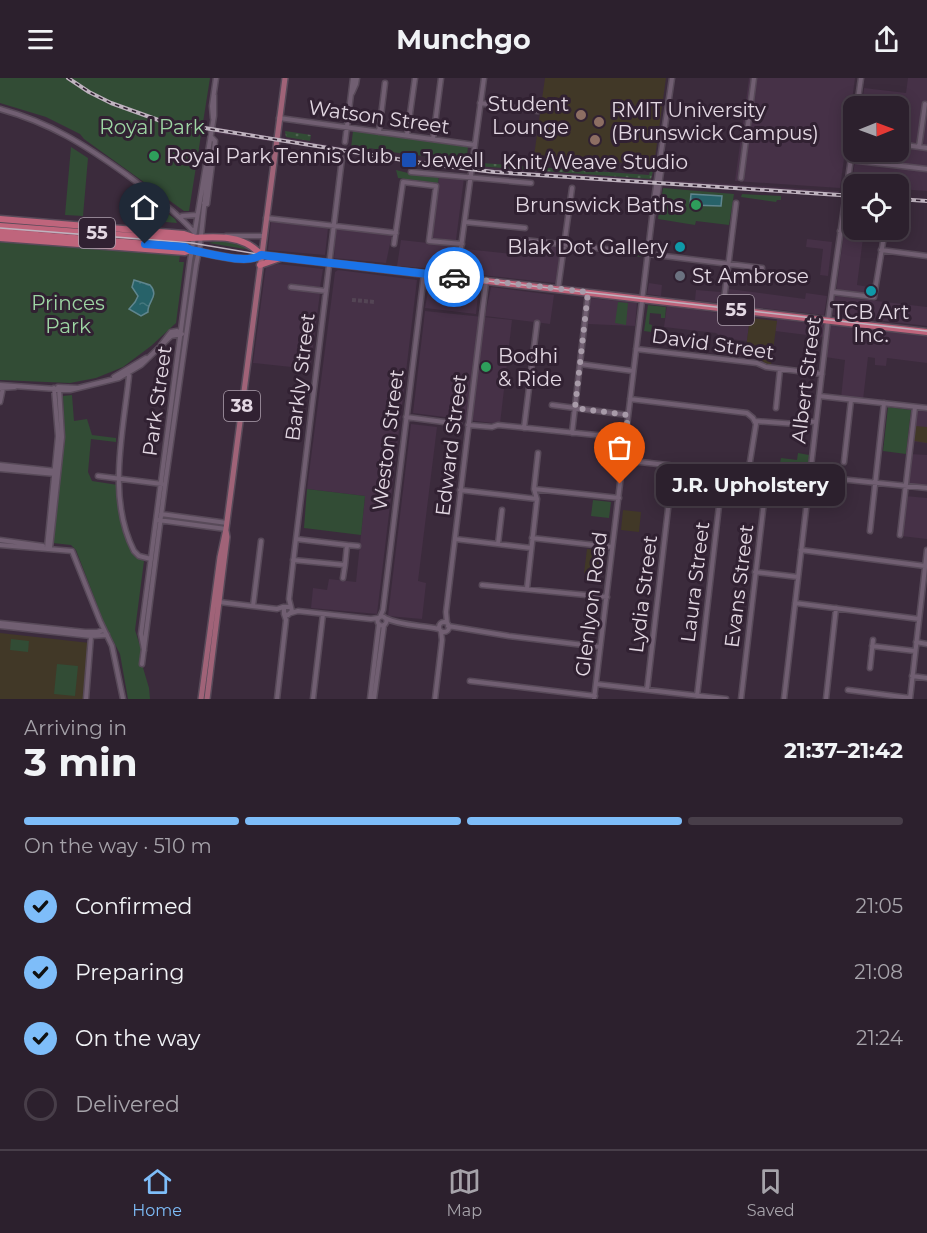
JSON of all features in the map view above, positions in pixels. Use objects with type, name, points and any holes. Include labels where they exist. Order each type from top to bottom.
[{"type":"highway","name":"55","points":[[0,219],[75,235],[132,239],[184,234],[220,238],[243,242],[261,255],[280,258],[927,332]]},
{"type":"highway","name":"55","points":[[0,225],[15,223]]},
{"type":"highway","name":"55","points":[[0,232],[28,237]]},
{"type":"highway","name":"55","points":[[0,238],[75,235],[132,239],[245,259],[254,259],[261,255]]},
{"type":"highway","points":[[260,265],[280,258]]},
{"type":"main road","name":"38","points":[[201,699],[227,537],[226,526],[285,78]]},
{"type":"main road","name":"38","points":[[207,699],[217,602]]},
{"type":"street","name":"Park Street","points":[[142,664],[144,650],[141,636],[189,299],[191,250],[214,115],[216,78]]},
{"type":"street","points":[[345,142],[355,78]]},
{"type":"street","points":[[407,135],[415,78]]},
{"type":"street","points":[[433,139],[441,78]]},
{"type":"street","points":[[457,278],[484,78]]},
{"type":"street","name":"Glenlyon Road","points":[[595,697],[642,298],[659,188],[672,78]]},
{"type":"street","points":[[741,178],[754,78]]},
{"type":"street","points":[[858,96],[861,78]]},
{"type":"street","points":[[379,132],[385,83]]},
{"type":"street","points":[[480,103],[538,111]]},
{"type":"street","points":[[919,147],[925,104]]},
{"type":"street","points":[[0,109],[41,123],[83,144],[181,216],[194,235]]},
{"type":"street","name":"Watson Street","points":[[279,118],[475,144]]},
{"type":"street","name":"Park Street","points":[[204,203],[207,204],[215,141],[211,137]]},
{"type":"street","points":[[909,146],[927,148]]},
{"type":"street","name":"Park Street","points":[[190,287],[199,252],[208,156]]},
{"type":"street","name":"Barkly Street","points":[[287,610],[342,158]]},
{"type":"street","name":"Albert Street","points":[[784,699],[828,321],[850,162]]},
{"type":"street","points":[[867,162],[927,169]]},
{"type":"street","points":[[411,172],[531,183]]},
{"type":"street","points":[[394,244],[403,182],[436,186],[429,240],[462,244]]},
{"type":"street","points":[[558,289],[572,188]]},
{"type":"street","points":[[723,308],[736,203]]},
{"type":"street","points":[[181,216],[197,215]]},
{"type":"street","points":[[266,218],[396,233]]},
{"type":"street","points":[[465,222],[525,228]]},
{"type":"street","points":[[220,238],[233,235],[263,236]]},
{"type":"street","points":[[524,240],[613,250]]},
{"type":"street","points":[[832,292],[874,297],[884,240]]},
{"type":"street","points":[[881,250],[927,256]]},
{"type":"street","points":[[648,254],[762,268]]},
{"type":"street","name":"Weston Street","points":[[372,699],[424,274]]},
{"type":"street","name":"Edward Street","points":[[435,699],[486,281]]},
{"type":"street","points":[[291,287],[326,291]]},
{"type":"street","points":[[572,433],[588,292]]},
{"type":"street","points":[[524,428],[537,323]]},
{"type":"street","points":[[0,402],[1,387],[75,390],[108,381],[128,371],[152,354],[171,332],[177,331],[184,334]]},
{"type":"street","name":"David Street","points":[[636,349],[757,363],[765,367],[822,374]]},
{"type":"street","points":[[580,364],[633,371]]},
{"type":"street","points":[[776,408],[780,369]]},
{"type":"street","points":[[128,371],[119,507],[132,546],[139,556],[153,559]]},
{"type":"street","points":[[48,548],[62,437],[55,388]]},
{"type":"street","points":[[819,396],[927,408]]},
{"type":"street","points":[[630,399],[747,413],[755,421],[796,424],[802,421],[816,422]]},
{"type":"street","points":[[844,462],[851,400]]},
{"type":"street","points":[[870,531],[884,403]]},
{"type":"street","points":[[552,405],[628,415]]},
{"type":"street","points":[[900,535],[915,407]]},
{"type":"street","points":[[406,417],[459,423]]},
{"type":"street","points":[[748,474],[754,446],[755,421]]},
{"type":"street","points":[[468,425],[625,438]]},
{"type":"street","points":[[527,588],[537,500],[534,489],[538,453]]},
{"type":"street","points":[[623,460],[789,479]]},
{"type":"street","name":"Lydia Street","points":[[647,690],[673,466]]},
{"type":"street","points":[[0,467],[56,473]]},
{"type":"street","name":"Laura Street","points":[[697,696],[723,471]]},
{"type":"street","points":[[98,476],[163,484]]},
{"type":"street","points":[[810,476],[927,488]]},
{"type":"street","name":"Evans Street","points":[[741,699],[766,477]]},
{"type":"street","name":"Park Street","points":[[158,520],[161,514],[163,484]]},
{"type":"street","points":[[534,489],[619,498]]},
{"type":"street","points":[[460,490],[537,500]]},
{"type":"street","points":[[498,544],[502,510]]},
{"type":"street","points":[[161,514],[226,526]]},
{"type":"street","points":[[158,520],[226,526]]},
{"type":"street","points":[[532,538],[612,547]]},
{"type":"street","points":[[296,539],[358,546]]},
{"type":"street","points":[[454,539],[531,548]]},
{"type":"street","points":[[0,540],[37,544],[48,548]]},
{"type":"street","points":[[253,606],[261,541]]},
{"type":"street","points":[[0,545],[70,550],[73,553],[112,646],[123,699]]},
{"type":"street","points":[[344,578],[347,545]]},
{"type":"street","points":[[801,550],[925,566]]},
{"type":"street","points":[[848,690],[910,699],[919,619],[924,598],[927,550]]},
{"type":"street","points":[[293,560],[345,566]]},
{"type":"street","points":[[756,572],[798,577]]},
{"type":"street","points":[[482,585],[607,597]]},
{"type":"street","points":[[217,602],[600,647]]},
{"type":"street","points":[[795,603],[919,619]]},
{"type":"street","points":[[826,699],[837,608]]},
{"type":"street","points":[[277,699],[287,610]]},
{"type":"street","points":[[313,699],[323,614]]},
{"type":"street","points":[[0,624],[85,632],[104,630]]},
{"type":"street","points":[[0,624],[91,636],[106,635]]},
{"type":"street","points":[[86,699],[91,636]]},
{"type":"street","points":[[870,668],[873,640]]},
{"type":"street","points":[[916,642],[927,644]]},
{"type":"street","points":[[872,646],[915,651]]},
{"type":"street","points":[[912,676],[927,678]]},
{"type":"street","points":[[470,681],[595,697]]},
{"type":"street","points":[[596,684],[726,699]]},
{"type":"shaded area","name":"RMIT University (Brunswick Campus)","points":[[545,78],[666,78],[654,165],[534,156]]},
{"type":"shaded area","points":[[749,78],[855,78],[853,96],[843,96],[844,162],[840,188],[735,181]]},
{"type":"shaded area","points":[[908,78],[927,78],[927,191],[909,190],[909,174],[853,174],[855,162],[909,162],[909,96],[863,96],[864,88],[906,93]]},
{"type":"shaded area","points":[[215,127],[270,136],[268,141],[215,133]]},
{"type":"shaded area","points":[[280,137],[418,160],[466,164],[465,171],[279,142]]},
{"type":"shaded area","points":[[476,166],[651,179],[651,185],[476,172]]},
{"type":"shaded area","points":[[439,175],[464,178],[456,240],[432,238]]},
{"type":"shaded area","points":[[666,180],[839,191],[838,197],[663,185]]},
{"type":"shaded area","points":[[271,221],[328,228],[325,255],[268,250]]},
{"type":"shaded area","points":[[336,228],[392,234],[386,263],[334,258]]},
{"type":"shaded area","points":[[807,239],[832,242],[828,276],[820,275],[823,249],[806,247]]},
{"type":"shaded area","points":[[401,240],[455,246],[452,270],[397,266]]},
{"type":"shaded area","points":[[843,240],[863,240],[857,285],[875,288],[874,297],[836,292]]},
{"type":"shaded area","points":[[524,243],[561,247],[556,283],[462,273],[465,249],[521,255]]},
{"type":"shaded area","points":[[278,264],[323,269],[320,287],[291,284],[290,289],[320,293],[310,369],[253,363],[266,266]]},
{"type":"shaded area","points":[[338,270],[417,280],[377,614],[311,608],[313,588],[327,590],[329,579],[356,582],[365,496],[307,489],[335,272]]},
{"type":"shaded area","points":[[430,280],[479,286],[476,314],[425,308]]},
{"type":"shaded area","points":[[649,283],[662,285],[661,296],[647,294]]},
{"type":"shaded area","points":[[491,287],[554,295],[550,324],[485,316]]},
{"type":"shaded area","points":[[729,289],[805,299],[806,293],[827,296],[824,315],[727,304]]},
{"type":"shaded area","points":[[696,290],[721,292],[720,303],[695,300]]},
{"type":"shaded area","points":[[835,296],[927,307],[927,326],[833,315]]},
{"type":"shaded area","points":[[590,298],[637,303],[635,326],[588,324]]},
{"type":"shaded area","points":[[667,306],[750,317],[747,341],[722,338],[716,333],[664,327]]},
{"type":"shaded area","points":[[425,311],[512,320],[500,424],[413,413]]},
{"type":"shaded area","points":[[750,318],[777,321],[771,365],[756,356],[745,355]]},
{"type":"shaded area","points":[[777,319],[825,325],[823,337],[775,331]]},
{"type":"shaded area","points":[[829,324],[927,336],[927,363],[887,358],[886,366],[875,365],[875,358],[868,357],[863,400],[841,398],[845,360],[825,357]]},
{"type":"shaded area","points":[[915,408],[927,410],[927,443],[911,441]]},
{"type":"shaded area","points":[[411,424],[437,427],[418,581],[426,583],[422,619],[388,616]]},
{"type":"shaded area","points":[[915,426],[927,427],[927,443],[914,441]]},
{"type":"shaded area","points":[[910,454],[927,455],[927,487],[907,485]]},
{"type":"shaded area","points":[[905,496],[927,498],[927,539],[901,536]]},
{"type":"shaded area","points":[[623,510],[641,512],[639,532],[621,530]]},
{"type":"shaded area","points":[[587,549],[606,551],[603,575],[584,573]]},
{"type":"shaded area","points":[[0,633],[90,643],[84,699],[0,699]]},
{"type":"green space","name":"Royal Park","points":[[0,78],[210,78],[189,211],[184,211],[80,134],[46,117],[0,103]]},
{"type":"green space","points":[[285,131],[311,135],[310,141],[286,137]]},
{"type":"green space","points":[[353,131],[468,147],[466,164],[369,148],[369,150],[351,148]]},
{"type":"green space","points":[[71,147],[88,158],[83,216],[65,215]]},
{"type":"green space","points":[[481,163],[649,175],[650,171],[653,171],[651,179],[476,166]]},
{"type":"green space","points":[[396,170],[439,175],[438,183],[398,178]]},
{"type":"green space","name":"Brunswick Baths","points":[[663,188],[734,194],[729,225],[696,221],[695,225],[658,219]]},
{"type":"green space","points":[[136,190],[175,219],[177,223],[133,219]]},
{"type":"green space","points":[[742,194],[781,196],[781,200],[776,202],[741,197]]},
{"type":"green space","points":[[221,240],[242,244],[251,250],[209,243]]},
{"type":"green space","name":"Princes Park","points":[[0,241],[180,255],[179,262],[184,262],[176,323],[123,367],[96,378],[70,383],[0,380]]},
{"type":"green space","points":[[615,247],[642,251],[642,257],[615,254]]},
{"type":"green space","points":[[618,302],[628,303],[626,325],[615,323]]},
{"type":"green space","points":[[648,305],[666,307],[665,318],[661,318],[661,314],[650,313],[651,332],[644,331]]},
{"type":"green space","points":[[72,395],[74,421],[87,419],[92,435],[116,438],[116,442],[91,439],[88,472],[92,481],[118,485],[118,504],[126,539],[136,556],[144,561],[135,630],[141,649],[141,661],[150,699],[128,699],[120,654],[104,623],[76,550],[71,545],[53,543],[65,440],[63,396]]},
{"type":"green space","points":[[888,407],[911,410],[906,454],[883,451]]},
{"type":"green space","points":[[798,453],[809,455],[804,494],[788,493],[790,475],[778,473],[781,458],[797,460]]},
{"type":"green space","points":[[307,489],[365,496],[361,535],[304,528]]},
{"type":"green space","points":[[593,500],[611,502],[609,518],[591,516]]},
{"type":"green space","points":[[11,639],[29,641],[28,652],[10,650]]},
{"type":"green space","points":[[57,664],[78,666],[75,696],[54,694]]},
{"type":"water","points":[[691,194],[722,196],[721,206],[690,205]]},
{"type":"water","points":[[134,280],[150,285],[154,292],[148,312],[141,316],[129,309],[138,296],[132,287]]},
{"type":"tunnel","points":[[352,300],[375,302]]},
{"type":"tram line","points":[[0,228],[192,243],[269,256],[927,331]]},
{"type":"railway","points":[[68,78],[111,103],[161,121],[428,164],[494,172],[843,195]]},
{"type":"railway","points":[[909,200],[927,201]]},
{"type":"way so far","points":[[454,277],[588,292],[575,408],[628,415],[620,484]]},
{"type":"place","name":"Student Lounge","points":[[581,115]]},
{"type":"place","name":"RMIT University (Brunswick Campus)","points":[[599,122]]},
{"type":"place","name":"Knit/Weave Studio","points":[[595,140]]},
{"type":"place","name":"Royal Park Tennis Club","points":[[154,156]]},
{"type":"place","name":"Jewell","points":[[409,160]]},
{"type":"place","name":"Brunswick Baths","points":[[696,205]]},
{"type":"place","name":"Blak Dot Gallery","points":[[680,247]]},
{"type":"place","name":"St Ambrose","points":[[680,276]]},
{"type":"place","name":"TCB Art Inc.","points":[[871,291]]},
{"type":"place","name":"Bodhi & Ride","points":[[486,367]]},
{"type":"place","name":"J.R. Upholstery","points":[[620,484]]},
{"type":"route","points":[[145,244],[185,247],[241,259],[254,259],[261,255],[454,277]]}]
